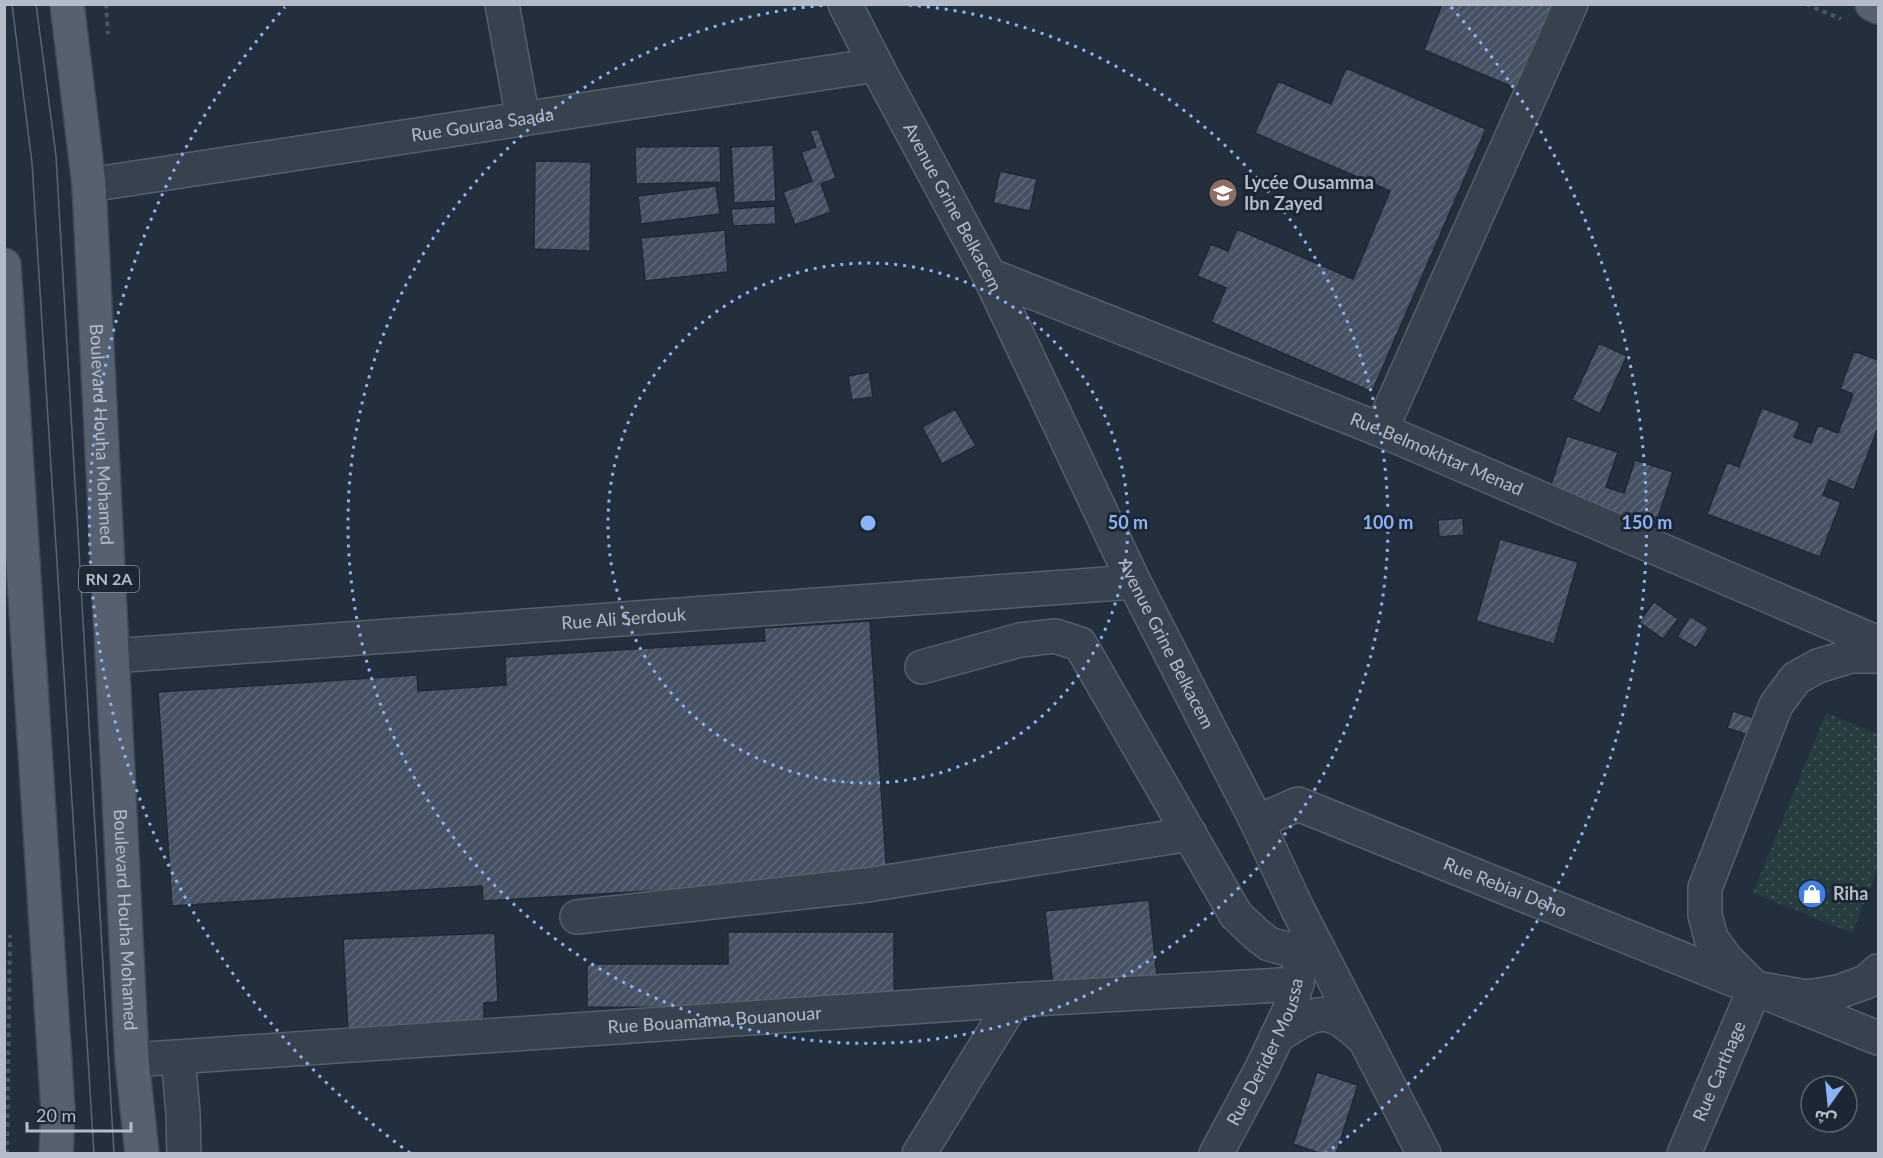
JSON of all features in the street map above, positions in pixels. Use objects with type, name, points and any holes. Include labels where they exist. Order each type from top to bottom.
[{"type":"main road","name":"Boulevard Houha Mohamed","points":[[67,4],[89,185],[132,1060],[142,1154]]},
{"type":"main road","points":[[1872,4],[1878,7]]},
{"type":"main road","points":[[4,265],[58,1111],[56,1154]]},
{"type":"street","points":[[502,4],[523,119]]},
{"type":"street","name":"Avenue Grine Belkacem","points":[[845,4],[989,275],[1134,582],[1257,822],[1298,910],[1424,1154]]},
{"type":"street","points":[[1381,430],[1571,4]]},
{"type":"street","name":"Rue Gouraa Saada","points":[[89,185],[876,65]]},
{"type":"street","name":"Rue Belmokhtar Menad","points":[[989,275],[1381,430],[1878,643]]},
{"type":"street","name":"Rue Ali Serdouk","points":[[112,656],[1134,582]]},
{"type":"street","points":[[922,667],[1020,640],[1055,636],[1080,644],[1236,915],[1300,969]]},
{"type":"street","points":[[1878,656],[1851,656],[1818,666],[1796,678],[1776,705],[1706,888],[1705,915],[1711,938],[1726,960],[1755,988],[1878,1038]]},
{"type":"street","name":"Rue Rebiai Deho","points":[[1257,822],[1298,804],[1755,988]]},
{"type":"street","points":[[577,917],[867,885],[1190,834]]},
{"type":"street","name":"Rue Derider Moussa","points":[[1216,1154],[1292,1006],[1300,969],[1298,910]]},
{"type":"street","name":"Rue Bouamama Bouanouar","points":[[132,1060],[1014,1000],[1300,969]]},
{"type":"street","points":[[1755,988],[1807,997],[1838,992],[1866,982],[1878,970]]},
{"type":"street","name":"Rue Carthage","points":[[1684,1154],[1755,988]]},
{"type":"street","points":[[919,1154],[1014,1000]]},
{"type":"street","points":[[1277,1036],[1304,1019],[1319,1014],[1332,1015],[1346,1022],[1367,1042]]},
{"type":"street","points":[[178,1058],[184,1154]]},
{"type":"path","points":[[7,1154],[10,934]]},
{"type":"green space","points":[[1826,713],[1878,734],[1878,868],[1852,933],[1753,893]]},
{"type":"building","points":[[1442,4],[1572,4],[1535,96],[1424,50]]},
{"type":"building","points":[[1346,68],[1486,129],[1372,392],[1211,322],[1226,288],[1197,276],[1211,244],[1228,251],[1237,229],[1353,279],[1390,191],[1255,133],[1278,81],[1331,104]]},
{"type":"building","points":[[818,129],[836,178],[821,184],[831,212],[795,225],[783,192],[812,181],[801,152],[816,147],[810,131]]},
{"type":"building","points":[[773,145],[776,201],[734,203],[731,147]]},
{"type":"building","points":[[720,146],[721,182],[636,184],[635,147]]},
{"type":"building","points":[[535,161],[591,162],[590,251],[534,249]]},
{"type":"building","points":[[1000,171],[1037,179],[1030,211],[993,203]]},
{"type":"building","points":[[716,186],[720,214],[641,224],[638,196]]},
{"type":"building","points":[[775,206],[776,224],[733,226],[731,209]]},
{"type":"building","points":[[725,230],[728,272],[645,281],[641,238]]},
{"type":"building","points":[[1599,343],[1627,356],[1600,414],[1572,400]]},
{"type":"building","points":[[1854,351],[1878,360],[1878,428],[1854,490],[1829,480],[1823,495],[1841,502],[1820,557],[1707,514],[1727,462],[1739,467],[1762,408],[1800,422],[1794,437],[1811,443],[1818,425],[1838,433],[1853,394],[1840,389]]},
{"type":"building","points":[[869,372],[873,397],[852,400],[848,376]]},
{"type":"building","points":[[955,409],[976,446],[942,464],[922,427]]},
{"type":"building","points":[[1567,436],[1618,452],[1606,487],[1624,493],[1635,460],[1673,472],[1652,536],[1546,500]]},
{"type":"building","points":[[1463,518],[1464,535],[1439,537],[1438,520]]},
{"type":"building","points":[[1500,539],[1578,562],[1554,644],[1476,621]]},
{"type":"building","points":[[1654,602],[1678,619],[1663,639],[1639,622]]},
{"type":"building","points":[[1690,616],[1709,628],[1696,648],[1677,637]]},
{"type":"building","points":[[870,621],[887,877],[483,901],[482,886],[172,906],[158,692],[417,675],[418,691],[506,685],[505,657],[765,641],[764,628]]},
{"type":"building","points":[[1733,711],[1772,724],[1767,741],[1727,728]]},
{"type":"building","points":[[1149,900],[1159,995],[1055,1006],[1045,911]]},
{"type":"building","points":[[728,932],[894,932],[894,1008],[587,1007],[587,964],[728,964]]},
{"type":"building","points":[[495,933],[498,1002],[484,1003],[484,1025],[348,1031],[343,939]]},
{"type":"building","points":[[1317,1072],[1358,1085],[1336,1154],[1322,1154],[1293,1144]]},
{"type":"tram line","points":[[12,4],[32,163],[94,1154]]},
{"type":"tram line","points":[[36,4],[56,156],[114,1154]]},
{"type":"place","name":"Lycée Ousamma Ibn Zayed","points":[[1223,193]]},
{"type":"place","name":"Riha","points":[[1812,894]]}]
